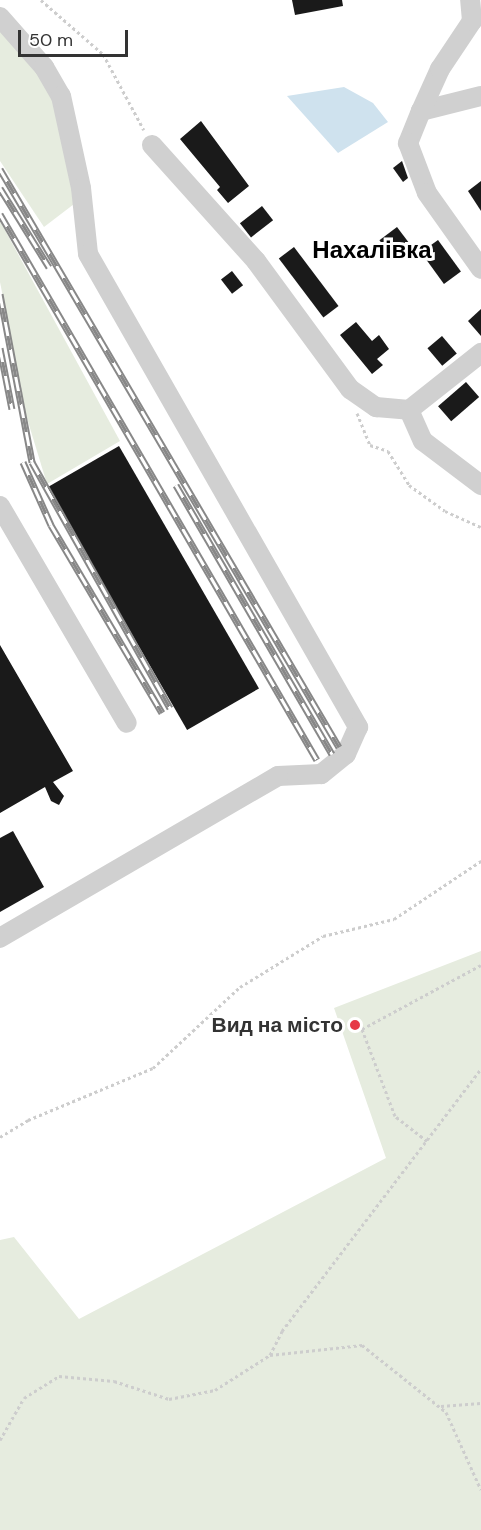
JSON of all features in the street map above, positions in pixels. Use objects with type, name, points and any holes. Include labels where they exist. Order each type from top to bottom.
[{"type":"street","points":[[470,0],[472,21],[440,69],[408,143],[427,193],[481,269]]},
{"type":"street","points":[[0,17],[44,67],[61,96],[81,188],[88,254],[358,727],[346,754],[321,774],[279,776],[0,938]]},
{"type":"street","points":[[421,111],[481,96]]},
{"type":"street","points":[[152,145],[256,261],[350,389],[376,407],[409,410],[481,353]]},
{"type":"street","points":[[409,410],[423,441],[481,485]]},
{"type":"street","points":[[0,506],[127,723]]},
{"type":"path","points":[[41,0],[103,54],[152,145]]},
{"type":"path","points":[[350,389],[370,445],[388,451],[409,485],[445,511],[481,527]]},
{"type":"path","points":[[0,1137],[28,1120],[153,1068],[240,987],[323,936],[394,919],[481,861]]},
{"type":"path","points":[[427,1140],[395,1116],[362,1029],[481,965]]},
{"type":"path","points":[[270,1354],[282,1331],[481,1069]]},
{"type":"path","points":[[0,1440],[24,1398],[59,1376],[114,1382],[169,1399],[215,1390],[270,1354],[362,1345],[446,1412],[481,1490]]},
{"type":"path","points":[[439,1406],[481,1403]]},
{"type":"shaded area","points":[[0,25],[48,80],[78,201],[44,227],[0,161]]},
{"type":"shaded area","points":[[0,221],[120,441],[47,484],[26,415],[0,282]]},
{"type":"shaded area","points":[[481,951],[481,1530],[0,1530],[0,1240],[14,1237],[79,1319],[386,1158],[334,1008]]},
{"type":"water","points":[[344,87],[373,103],[388,122],[338,153],[287,96]]},
{"type":"building","points":[[292,0],[342,0],[343,6],[295,15]]},
{"type":"building","points":[[201,121],[249,186],[228,203],[217,190],[220,187],[180,139]]},
{"type":"building","points":[[402,161],[408,178],[403,182],[393,168]]},
{"type":"building","points":[[481,181],[481,211],[468,191]]},
{"type":"building","points":[[262,206],[273,220],[251,237],[240,223]]},
{"type":"building","points":[[397,227],[410,244],[392,257],[379,240]]},
{"type":"building","points":[[438,240],[461,272],[444,284],[421,252]]},
{"type":"building","points":[[294,247],[339,306],[323,318],[279,258]]},
{"type":"building","points":[[232,271],[243,285],[232,294],[221,280]]},
{"type":"building","points":[[481,309],[481,336],[468,321]]},
{"type":"building","points":[[356,322],[372,341],[379,335],[389,349],[377,359],[383,365],[372,374],[340,335]]},
{"type":"building","points":[[442,336],[457,354],[442,366],[427,348]]},
{"type":"building","points":[[466,382],[479,397],[451,421],[438,406]]},
{"type":"building","points":[[119,446],[259,688],[187,730],[47,487]]},
{"type":"building","points":[[0,645],[73,771],[53,782],[64,796],[59,805],[51,801],[45,787],[0,813]]},
{"type":"building","points":[[13,831],[44,887],[0,912],[0,838]]},
{"type":"railway","points":[[0,169],[339,747]]},
{"type":"railway","points":[[0,188],[49,267]]},
{"type":"railway","points":[[0,214],[317,760]]},
{"type":"railway","points":[[0,294],[32,462],[170,708]]},
{"type":"railway","points":[[0,348],[12,409]]},
{"type":"railway","points":[[23,462],[51,525],[162,713]]},
{"type":"railway","points":[[176,485],[332,754]]},
{"type":"place","name":"Вид на місто","points":[[355,1025]]},
{"type":"district","name":"Нахалівка","points":[[372,250]]}]
